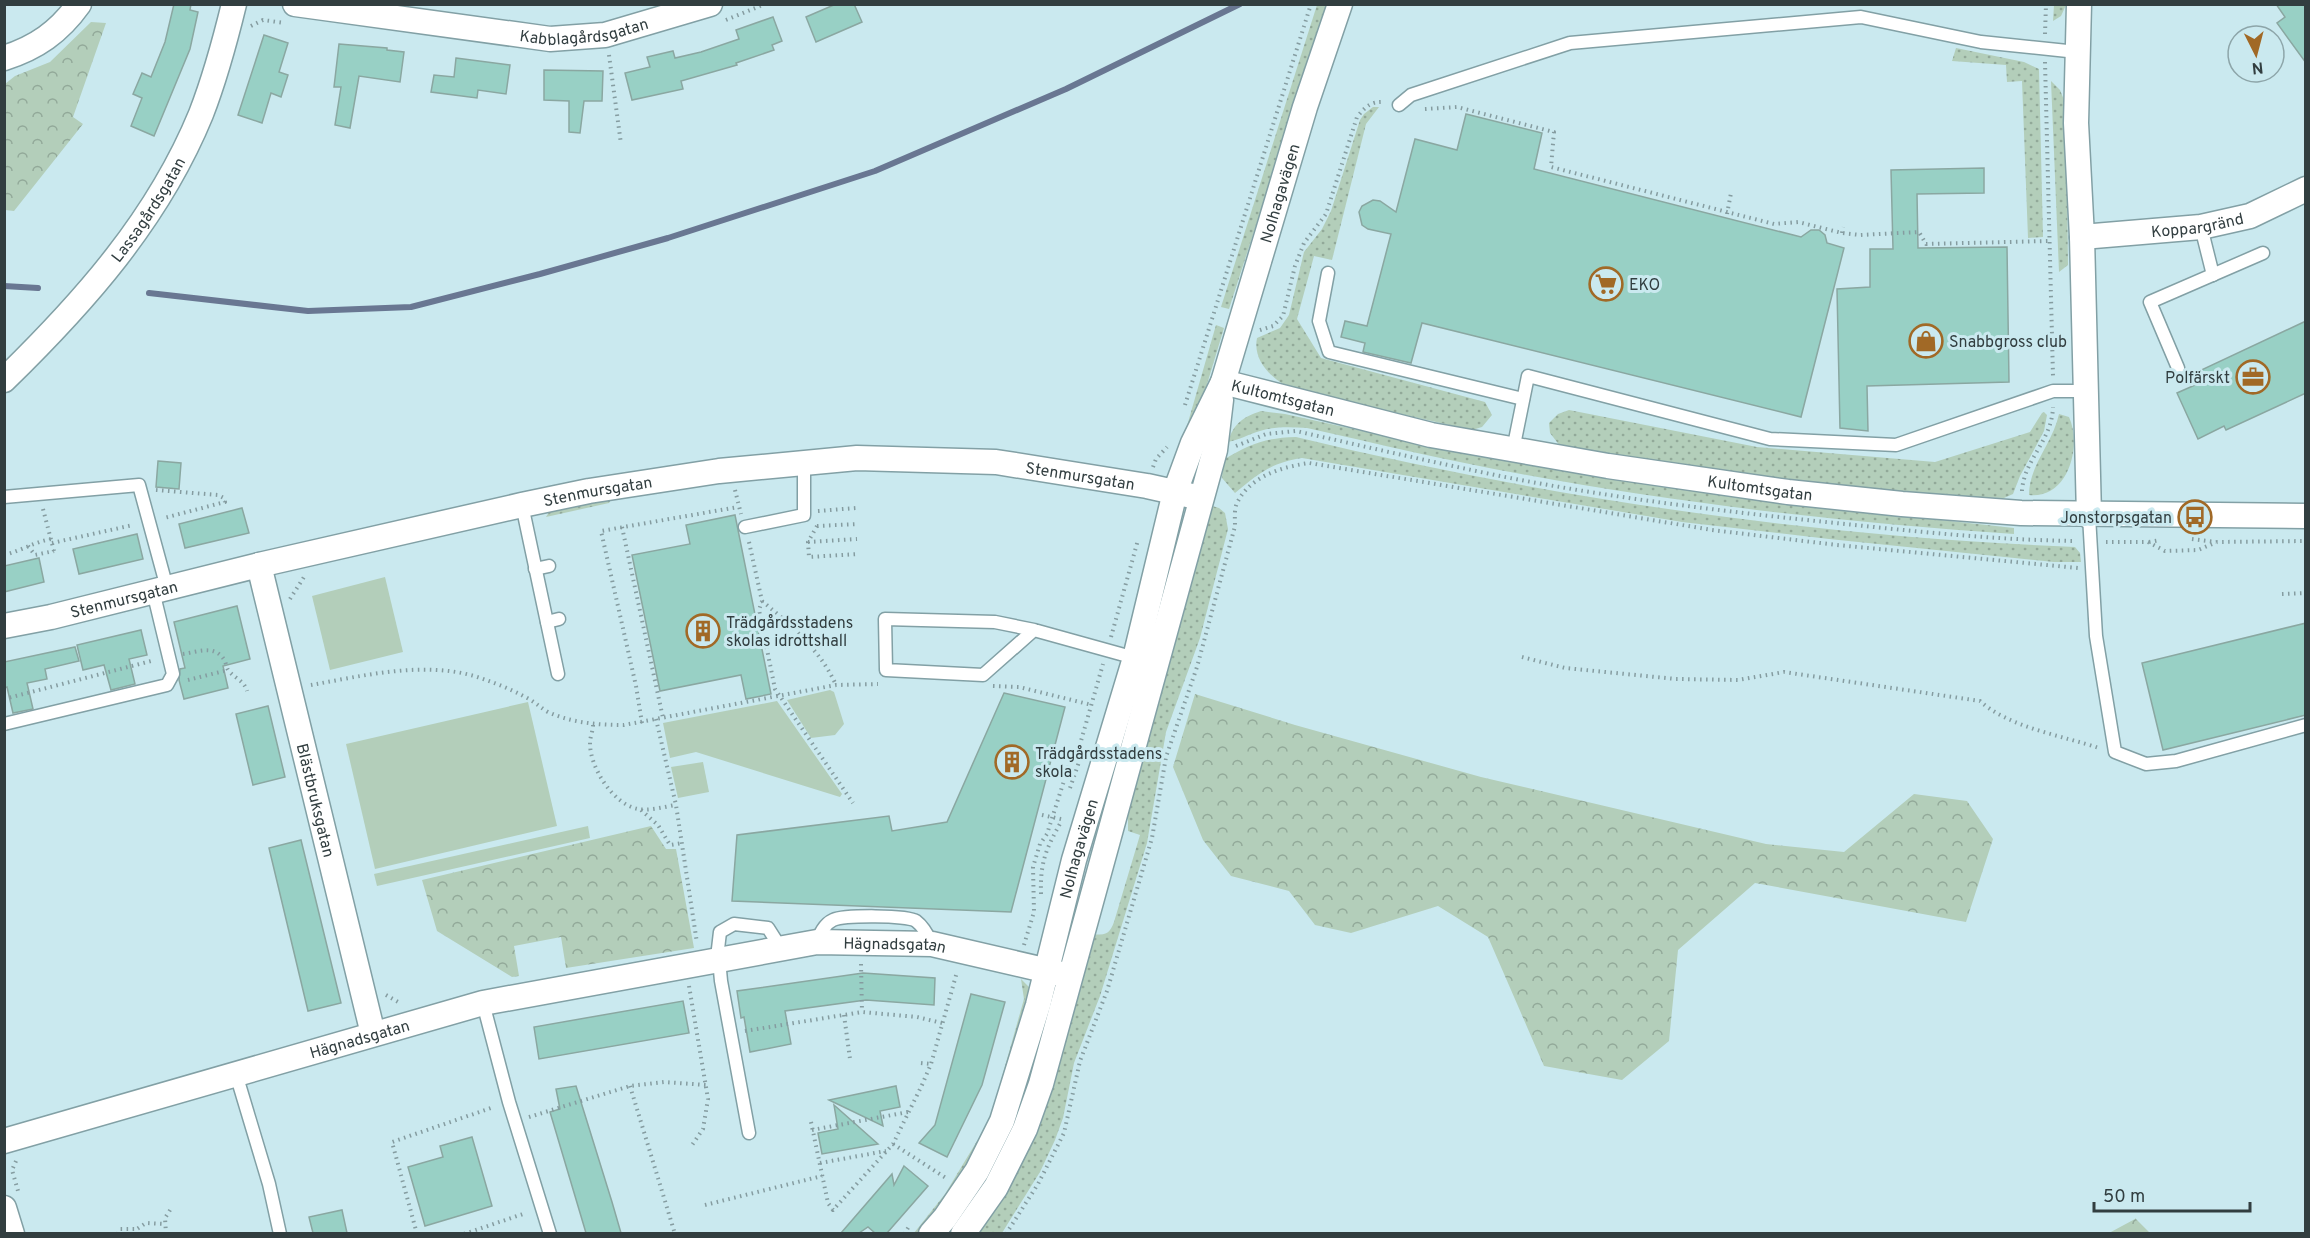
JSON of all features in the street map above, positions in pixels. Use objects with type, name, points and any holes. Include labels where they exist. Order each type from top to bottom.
[{"type":"street","points":[[4,58],[41,43],[56,31],[79,4]]},
{"type":"street","name":"Lassagårdsgatan","points":[[4,380],[81,302],[118,258],[148,213],[178,161],[201,114],[220,58],[234,4]]},
{"type":"street","name":"Nolhagavägen","points":[[921,1229],[945,1218],[976,1171],[1002,1121],[1038,1005],[1074,860],[1135,658],[1175,492],[1193,443],[1223,382],[1305,107],[1340,4]]},
{"type":"street","points":[[2079,4],[2076,123],[2082,237],[2089,516]]},
{"type":"street","name":"Kabblagårdsgatan","points":[[295,15],[459,15],[550,39],[605,35],[718,12]]},
{"type":"street","name":"Koppargränd","points":[[2082,237],[2201,227],[2250,216],[2305,190]]},
{"type":"street","name":"Nolhagavägen","points":[[963,1233],[996,1186],[1025,1129],[1041,1084],[1215,450],[1223,382]]},
{"type":"street","name":"Kultomtsgatan","points":[[1223,382],[1431,435],[1608,466],[1788,492],[2021,513],[2089,516],[2306,516]]},
{"type":"street","name":"Stenmursgatan","points":[[4,626],[51,617],[259,565],[522,505],[589,491],[719,471],[808,475],[857,458],[996,462],[1201,498]]},
{"type":"street","name":"Blästbruksgatan","points":[[259,565],[373,1034]]},
{"type":"street","name":"Hägnadsgatan","points":[[4,1141],[483,1003],[685,965],[718,954],[778,949],[817,942],[932,944],[1070,976]]},
{"type":"street","points":[[4,1208],[12,1233]]},
{"type":"lane","points":[[1399,105],[1411,95],[1570,43],[1861,17],[1981,42],[2077,52]]},
{"type":"lane","points":[[2201,227],[2213,275]]},
{"type":"lane","points":[[2178,368],[2150,302],[2264,253]]},
{"type":"lane","points":[[1328,273],[1319,321],[1329,352],[1523,399]]},
{"type":"lane","points":[[1513,450],[1528,376],[1770,439],[1896,445],[2053,391],[2086,391]]},
{"type":"lane","points":[[745,527],[804,515],[808,475]]},
{"type":"lane","points":[[4,497],[139,485],[160,590],[168,656],[173,674],[166,685],[4,724]]},
{"type":"lane","points":[[522,505],[558,674]]},
{"type":"lane","points":[[2089,516],[2096,636],[2115,752],[2146,764],[2176,761],[2306,725]]},
{"type":"lane","points":[[535,569],[549,566]]},
{"type":"lane","points":[[547,622],[559,619]]},
{"type":"lane","points":[[1034,630],[983,675],[886,670],[885,619],[995,621],[1034,630],[1135,658]]},
{"type":"lane","points":[[749,1133],[718,954],[720,932],[734,924],[768,928],[778,949]]},
{"type":"lane","points":[[483,1003],[509,1102],[550,1233]]},
{"type":"lane","points":[[237,1074],[269,1184],[280,1233]]},
{"type":"path","points":[[718,12],[765,4]]},
{"type":"path","points":[[1182,415],[1311,4]]},
{"type":"path","points":[[2021,495],[2022,481],[2047,435],[2052,417],[2046,4]]},
{"type":"path","points":[[250,26],[263,20],[295,15]]},
{"type":"path","points":[[598,55],[617,52]]},
{"type":"path","points":[[609,54],[621,144]]},
{"type":"path","points":[[1259,330],[1273,326],[1283,316],[1295,266],[1304,243],[1326,214],[1358,117],[1365,106],[1384,102]]},
{"type":"path","points":[[1415,110],[1457,107],[1554,132],[1551,167],[1727,214],[1774,224],[1798,222],[1819,229],[1860,235],[1919,232],[1926,244],[2048,241]]},
{"type":"path","points":[[1727,214],[1731,193]]},
{"type":"path","points":[[1842,233],[1843,227]]},
{"type":"path","points":[[1006,1233],[1038,1184],[1064,1132],[1080,1061],[1107,991],[1152,837],[1166,757],[1197,668],[1235,526],[1236,504],[1248,488],[1266,474],[1286,466],[1309,463],[1712,530],[1837,545],[2091,569]]},
{"type":"path","points":[[808,475],[817,511],[818,526],[808,542],[809,557],[858,554]]},
{"type":"path","points":[[725,490],[746,488]]},
{"type":"path","points":[[140,489],[218,495],[224,498],[225,502]]},
{"type":"path","points":[[734,489],[762,601],[759,610],[775,689],[853,803]]},
{"type":"path","points":[[28,546],[35,555],[55,553],[39,494]]},
{"type":"path","points":[[642,723],[636,686],[601,531],[738,507]]},
{"type":"path","points":[[817,511],[856,508]]},
{"type":"path","points":[[818,526],[858,524]]},
{"type":"path","points":[[622,527],[663,718]]},
{"type":"path","points":[[4,555],[51,539]]},
{"type":"path","points":[[808,542],[857,539]]},
{"type":"path","points":[[1023,949],[1034,912],[1033,867],[1040,844],[1053,818],[1070,762],[1081,741],[1138,539]]},
{"type":"path","points":[[2192,539],[2217,542]]},
{"type":"path","points":[[2148,542],[2160,540]]},
{"type":"path","points":[[288,602],[304,577],[315,575]]},
{"type":"path","points":[[2282,594],[2306,593]]},
{"type":"path","points":[[762,601],[811,647],[830,672],[836,686]]},
{"type":"path","points":[[4,699],[168,656],[209,650],[218,652],[225,660],[228,670],[246,685],[247,691]]},
{"type":"path","points":[[1522,657],[1565,668],[1676,679],[1738,680],[1784,672],[1980,701],[1991,711],[2022,723],[2115,752]]},
{"type":"path","points":[[307,675],[310,686],[415,669],[471,675],[500,685],[564,718],[593,725],[642,723],[836,686],[880,684]]},
{"type":"path","points":[[170,679],[179,682],[228,670]]},
{"type":"path","points":[[990,686],[1019,687],[1092,705]]},
{"type":"path","points":[[656,720],[682,843],[698,952],[718,954]]},
{"type":"path","points":[[593,725],[590,744],[598,774],[617,799],[641,810],[658,825],[670,845],[682,843]]},
{"type":"path","points":[[641,810],[675,805]]},
{"type":"path","points":[[1042,815],[1071,822]]},
{"type":"path","points":[[861,960],[862,1012]]},
{"type":"path","points":[[685,965],[708,1099],[703,1129],[692,1145]]},
{"type":"path","points":[[811,1122],[828,1203],[833,1210],[892,1144],[909,1112],[931,1064],[958,968]]},
{"type":"path","points":[[384,994],[403,1005]]},
{"type":"path","points":[[729,1026],[740,1024],[741,1031],[862,1012],[917,1017],[942,1023]]},
{"type":"path","points":[[844,1015],[850,1059]]},
{"type":"path","points":[[921,1063],[931,1064]]},
{"type":"path","points":[[515,1121],[630,1086],[664,1082],[706,1085]]},
{"type":"path","points":[[630,1086],[675,1233]]},
{"type":"path","points":[[417,1233],[392,1142],[509,1102]]},
{"type":"path","points":[[812,1130],[909,1112]]},
{"type":"path","points":[[892,1144],[947,1178]]},
{"type":"path","points":[[819,1163],[887,1150]]},
{"type":"path","points":[[940,1187],[952,1169]]},
{"type":"path","points":[[705,1205],[822,1176]]},
{"type":"path","points":[[166,1233],[166,1214],[172,1207]]},
{"type":"path","points":[[464,1233],[542,1208]]},
{"type":"path","points":[[118,1233],[120,1229],[137,1231],[146,1223],[165,1224]]},
{"type":"path","points":[[904,1233],[921,1229]]},
{"type":"green space","points":[[1317,5],[1327,5],[1229,309],[1221,307]]},
{"type":"green space","points":[[2054,5],[2066,5],[2061,16],[2053,21]]},
{"type":"green space","points":[[91,22],[106,23],[73,117],[83,124],[14,211],[5,210],[5,84],[15,76],[50,62]]},
{"type":"green space","points":[[1956,48],[2024,62],[2039,69],[2043,237],[2028,238],[2022,81],[2007,82],[2006,65],[1952,61]]},
{"type":"green space","points":[[2051,81],[2060,90],[2066,105],[2068,265],[2059,272]]},
{"type":"green space","points":[[1373,107],[1379,107],[1366,124],[1332,260],[1314,256],[1297,319],[1321,358],[1485,402],[1492,415],[1482,427],[1472,430],[1356,404],[1283,384],[1262,365],[1259,359],[1257,338],[1280,328],[1289,315],[1304,252],[1322,229],[1331,211],[1360,120]]},
{"type":"green space","points":[[1216,325],[1224,328],[1192,434],[1185,433]]},
{"type":"green space","points":[[1569,410],[1757,447],[1935,462],[2030,432],[2042,413],[2047,415],[2044,431],[2013,494],[2004,498],[1893,492],[1837,486],[1560,446],[1550,433],[1549,423],[1558,414]]},
{"type":"green space","points":[[1261,411],[1285,414],[1472,455],[1620,480],[1759,500],[2014,528],[2014,534],[1766,511],[1582,485],[1494,469],[1307,428],[1272,428],[1228,442],[1233,430],[1240,422]]},
{"type":"green space","points":[[2059,414],[2069,417],[2073,429],[2073,455],[2069,468],[2054,488],[2043,494],[2029,495],[2033,474],[2052,435]]},
{"type":"green space","points":[[1296,437],[1488,479],[1683,511],[1879,534],[2075,547],[2080,553],[2081,562],[2054,562],[1682,522],[1302,458],[1266,470],[1235,493],[1222,478],[1223,460],[1233,454],[1266,440]]},
{"type":"green space","points":[[612,498],[609,503],[546,517],[551,509]]},
{"type":"green space","points":[[1209,505],[1225,513],[1228,529],[1200,638],[1166,732],[1147,843],[1100,996],[1074,1063],[1063,1118],[1040,1172],[1002,1233],[972,1234],[1089,934],[1105,934],[1114,922],[1140,835],[1128,831],[1128,798]]},
{"type":"green space","points":[[385,577],[403,652],[330,670],[312,596]]},
{"type":"green space","points":[[830,690],[834,692],[844,724],[835,735],[811,738],[787,700]]},
{"type":"green space","points":[[1195,694],[1295,725],[1481,777],[1766,844],[1844,852],[1914,794],[1967,801],[1993,839],[1966,922],[1755,883],[1678,950],[1669,1041],[1622,1080],[1544,1066],[1488,937],[1438,906],[1351,933],[1315,925],[1289,891],[1231,876],[1203,840],[1173,767]]},
{"type":"green space","points":[[777,701],[842,794],[840,797],[696,752],[670,758],[663,723]]},
{"type":"green space","points":[[528,702],[557,826],[375,869],[346,744]]},
{"type":"green space","points":[[703,762],[709,792],[678,798],[671,767]]},
{"type":"green space","points":[[588,826],[590,838],[377,886],[374,874]]},
{"type":"green space","points":[[651,826],[666,849],[676,849],[694,948],[566,968],[561,937],[514,946],[519,976],[512,977],[437,931],[422,880]]},
{"type":"green space","points":[[1021,979],[1030,988],[1010,1080],[998,1091],[1024,999]]},
{"type":"green space","points":[[977,1141],[977,1157],[929,1228],[914,1233],[945,1194]]},
{"type":"green space","points":[[2135,1219],[2150,1233],[2109,1233]]},
{"type":"building","points":[[174,4],[191,4],[190,10],[198,12],[190,49],[154,136],[131,126],[142,98],[133,94],[142,73],[151,77],[165,42]]},
{"type":"building","points":[[836,4],[854,4],[862,22],[816,42],[806,17]]},
{"type":"building","points":[[2276,4],[2306,4],[2306,63],[2286,35],[2286,24],[2277,23],[2285,17]]},
{"type":"building","points":[[773,17],[782,41],[772,45],[774,50],[736,63],[737,65],[681,81],[683,89],[632,100],[625,73],[650,67],[647,57],[673,51],[675,58],[701,52],[739,39],[736,30]]},
{"type":"building","points":[[264,35],[288,43],[279,72],[288,75],[281,97],[271,93],[262,123],[238,115]]},
{"type":"building","points":[[339,44],[387,48],[387,50],[404,52],[400,82],[359,76],[350,128],[335,125],[341,87],[334,87]]},
{"type":"building","points":[[456,58],[510,65],[506,94],[478,90],[477,98],[431,92],[434,75],[454,77]]},
{"type":"building","points":[[544,70],[603,71],[602,101],[584,101],[580,133],[569,132],[569,101],[544,100]]},
{"type":"building","name":"EKO","points":[[1466,114],[1542,133],[1534,169],[1801,237],[1811,230],[1819,230],[1825,235],[1827,243],[1844,248],[1801,417],[1422,323],[1411,363],[1363,352],[1365,343],[1341,337],[1345,321],[1367,326],[1391,234],[1368,229],[1362,225],[1359,212],[1362,206],[1373,200],[1380,201],[1396,212],[1415,139],[1457,150]]},
{"type":"building","name":"Snabbgross club","points":[[1984,168],[1984,193],[1917,194],[1918,248],[2007,247],[2009,382],[1867,386],[1868,431],[1840,428],[1837,289],[1870,287],[1870,249],[1893,249],[1891,170]]},
{"type":"building","name":"Polfärskt","points":[[2306,321],[2306,393],[2226,430],[2224,426],[2198,439],[2177,393],[2202,382],[2197,372]]},
{"type":"building","points":[[158,461],[181,463],[179,489],[156,487]]},
{"type":"building","points":[[242,508],[249,533],[185,548],[179,524]]},
{"type":"building","name":"Trädgårdsstadens skolas idrottshall","points":[[735,515],[771,694],[746,699],[741,675],[660,691],[632,555],[690,544],[686,525]]},
{"type":"building","points":[[137,534],[143,559],[79,574],[73,549]]},
{"type":"building","points":[[39,558],[44,582],[4,592],[4,566]]},
{"type":"building","points":[[237,606],[250,659],[223,666],[228,688],[184,699],[179,680],[180,669],[185,668],[174,622]]},
{"type":"building","points":[[2306,623],[2306,715],[2163,750],[2142,663]]},
{"type":"building","points":[[141,630],[147,655],[129,659],[135,684],[111,690],[104,665],[83,670],[77,645]]},
{"type":"building","points":[[75,647],[79,661],[45,669],[47,679],[27,683],[33,709],[13,713],[7,687],[4,688],[4,662]]},
{"type":"building","name":"Trädgårdsstadens skola","points":[[1004,693],[1065,707],[1011,912],[732,901],[737,835],[889,816],[892,831],[947,822]]},
{"type":"building","points":[[268,706],[285,777],[253,785],[236,714]]},
{"type":"building","points":[[301,840],[341,1003],[308,1011],[269,848]]},
{"type":"building","points":[[863,973],[935,978],[934,1005],[866,1000],[785,1011],[791,1044],[750,1052],[737,991]]},
{"type":"building","points":[[971,994],[1005,1002],[982,1085],[947,1157],[919,1143],[935,1125]]},
{"type":"building","points":[[683,1001],[689,1033],[539,1059],[534,1027]]},
{"type":"building","points":[[576,1086],[621,1233],[586,1233],[550,1112],[560,1109],[556,1089]]},
{"type":"building","points":[[896,1086],[900,1107],[880,1111],[883,1126],[829,1100]]},
{"type":"building","points":[[834,1105],[878,1144],[822,1154],[818,1133],[838,1129]]},
{"type":"building","points":[[472,1137],[492,1206],[425,1226],[408,1167],[443,1157],[440,1146]]},
{"type":"building","points":[[904,1166],[928,1186],[887,1233],[875,1233],[868,1227],[859,1233],[841,1233],[892,1174],[894,1185]]},
{"type":"building","points":[[342,1210],[347,1233],[313,1233],[309,1217]]},
{"type":"waterway","points":[[149,293],[308,311],[411,307],[540,274],[668,238],[875,171],[1066,89],[1240,4]]},
{"type":"waterway","points":[[4,286],[38,288]]},
{"type":"place","name":"EKO","points":[[1606,284]]},
{"type":"place","name":"Snabbgross club","points":[[1926,341]]},
{"type":"place","name":"Polfärskt","points":[[2253,377]]},
{"type":"place","name":"Jonstorpsgatan","points":[[2195,517]]},
{"type":"place","name":"Trädgårdsstadens skolas idrottshall","points":[[703,631]]},
{"type":"place","name":"Trädgårdsstadens skola","points":[[1012,762]]}]
